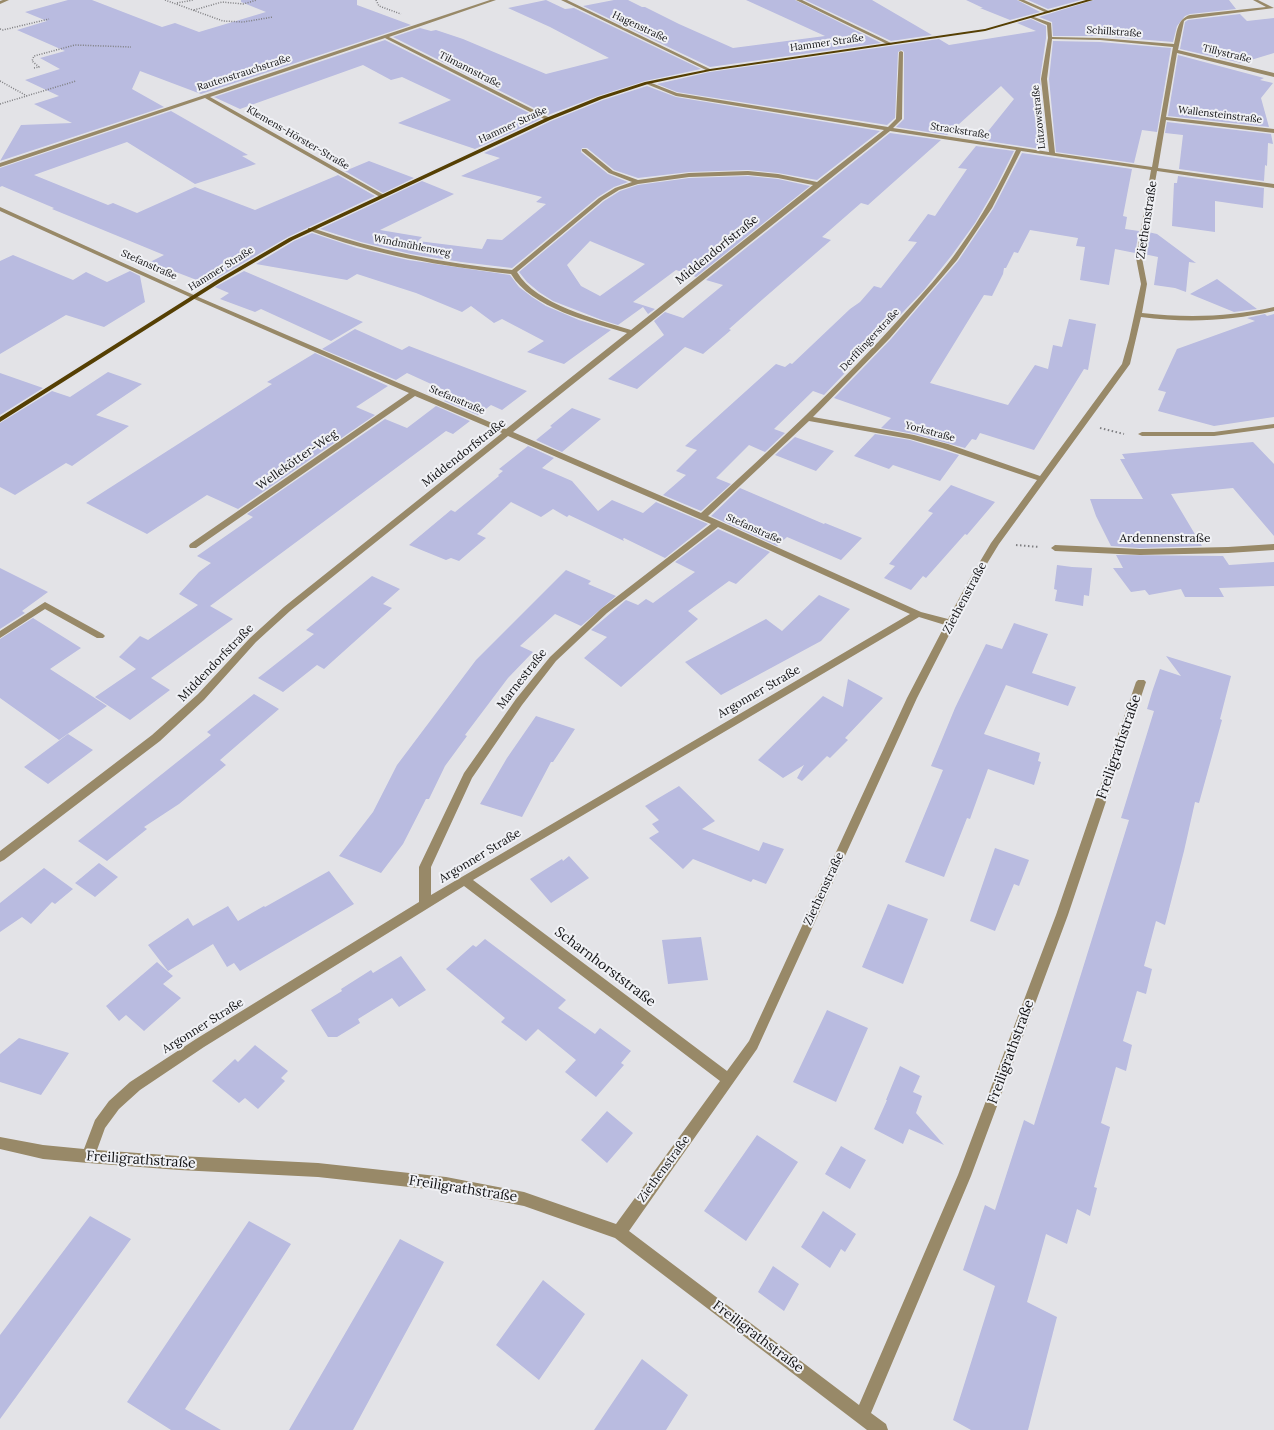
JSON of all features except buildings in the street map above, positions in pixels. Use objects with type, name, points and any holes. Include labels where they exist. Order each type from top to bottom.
[{"type":"main road","name":"Hammer Straße","points":[[0,420],[249,263],[310,229],[548,119],[600,98],[646,83],[710,70],[978,31],[1033,18],[1091,0]]},
{"type":"street","points":[[0,3],[7,0]]},
{"type":"street","name":"Rautenstrauchstraße","points":[[0,165],[494,0]]},
{"type":"street","name":"Hagenstraße","points":[[563,0],[710,70]]},
{"type":"street","points":[[798,0],[891,44]]},
{"type":"street","points":[[1020,0],[1049,12]]},
{"type":"street","points":[[1255,0],[1273,9]]},
{"type":"street","name":"Ziethenstraße","points":[[619,1232],[752,1045],[912,698],[973,580],[995,543],[1126,364],[1144,284],[1138,258],[1182,21],[1185,18],[1273,9]]},
{"type":"street","points":[[1033,18],[1049,24],[1050,38]]},
{"type":"street","name":"Tilmannstraße","points":[[384,36],[548,119]]},
{"type":"street","name":"Schillstraße","points":[[1050,38],[1100,39],[1176,48]]},
{"type":"street","name":"Lützowstraße","points":[[1050,38],[1044,79],[1052,154]]},
{"type":"street","name":"Tillystraße","points":[[1176,48],[1274,75]]},
{"type":"street","name":"Middendorfstraße","points":[[0,857],[156,738],[201,697],[253,640],[287,609],[508,434],[818,184],[889,130],[899,119],[901,52]]},
{"type":"street","name":"Strackstraße","points":[[646,83],[676,94],[889,130],[1274,186]]},
{"type":"street","name":"Klemens-Hörster-Straße","points":[[205,96],[382,196]]},
{"type":"street","name":"Wallensteinstraße","points":[[1164,118],[1274,130]]},
{"type":"street","name":"Derfflingerstraße","points":[[702,517],[808,418],[882,344],[967,242],[998,192],[1018,149]]},
{"type":"street","points":[[584,150],[611,172],[637,182]]},
{"type":"street","points":[[633,333],[566,311],[527,288],[516,279],[513,272],[600,199],[616,189],[637,182],[689,175],[748,173],[778,176],[818,184]]},
{"type":"street","name":"Stefanstraße","points":[[0,209],[194,297],[702,517],[918,614],[951,623]]},
{"type":"street","name":"Windmühlenweg","points":[[310,229],[343,242],[406,257],[513,272]]},
{"type":"street","points":[[1137,314],[1192,320],[1222,319],[1252,315],[1274,309]]},
{"type":"street","name":"Wellekötter-Weg","points":[[194,546],[414,393]]},
{"type":"street","name":"Yorkstraße","points":[[808,418],[911,437],[945,446],[1042,479]]},
{"type":"street","points":[[1142,434],[1214,434],[1274,426]]},
{"type":"street","name":"Marnestraße","points":[[425,904],[425,867],[468,776],[519,702],[553,659],[604,611],[717,524]]},
{"type":"street","name":"Ardennenstraße","points":[[1055,548],[1140,552],[1228,550],[1274,547]]},
{"type":"street","points":[[0,635],[45,605],[100,636]]},
{"type":"street","name":"Argonner Straße","points":[[88,1156],[100,1124],[114,1105],[135,1086],[200,1043],[464,880],[918,614]]},
{"type":"street","name":"Freiligrathstraße","points":[[862,1416],[964,1176],[1062,915],[1140,682]]},
{"type":"street","name":"Scharnhorststraße","points":[[464,880],[728,1079]]},
{"type":"street","name":"Freiligrathstraße","points":[[0,1143],[43,1152],[88,1156],[318,1170],[446,1184],[524,1199],[619,1232],[880,1430]]},
{"type":"path","points":[[165,0],[223,21],[243,22],[273,17]]},
{"type":"path","points":[[174,3],[182,3],[193,0]]},
{"type":"path","points":[[194,10],[222,2],[243,4],[257,0]]},
{"type":"path","points":[[0,28],[3,30],[27,23],[49,19]]},
{"type":"path","points":[[23,22],[27,23]]},
{"type":"path","points":[[34,68],[39,66],[32,61],[34,56],[75,45],[131,46]]},
{"type":"path","points":[[0,81],[27,96]]},
{"type":"path","points":[[0,104],[76,81]]},
{"type":"path","points":[[1100,428],[1122,434]]},
{"type":"path","points":[[995,543],[1055,548]]}]
